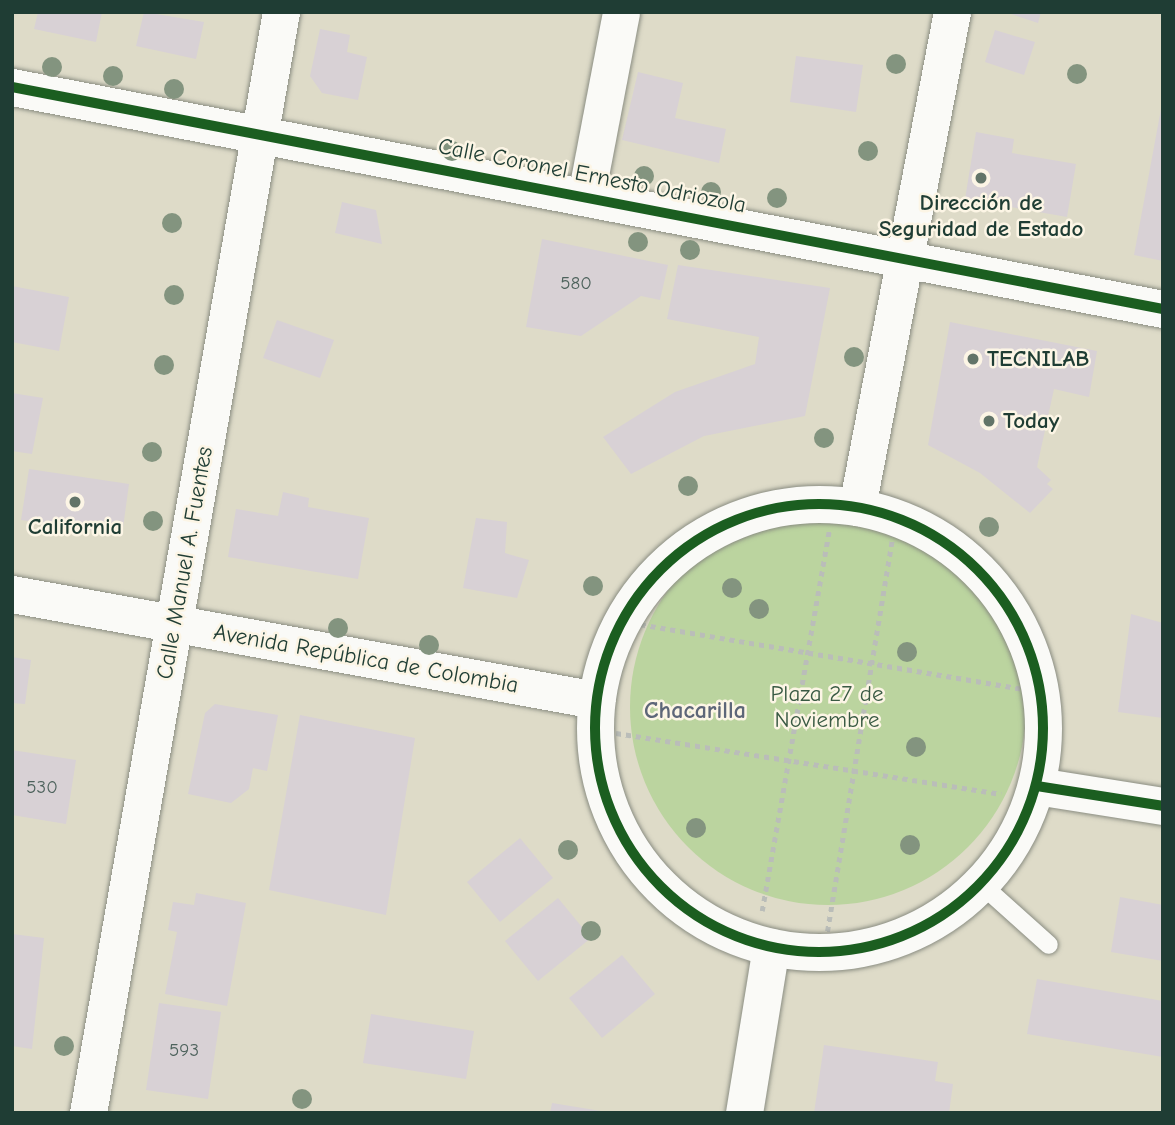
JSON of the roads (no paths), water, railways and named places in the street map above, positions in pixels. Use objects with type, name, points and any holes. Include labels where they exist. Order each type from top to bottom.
[{"type":"street","name":"Calle Manuel A. Fuentes","points":[[88,1113],[281,12]]},
{"type":"street","points":[[586,196],[621,12]]},
{"type":"street","points":[[845,506],[904,258],[952,12]]},
{"type":"street","name":"Calle Coronel Ernesto Odriozola","points":[[12,87],[258,132],[1163,309]]},
{"type":"street","points":[[845,506],[885,513],[937,538],[981,574],[1010,611],[1028,645],[1042,701],[1035,792],[1012,844],[981,884],[937,919],[885,942],[828,952],[766,932],[701,918],[645,869],[607,804],[595,715],[609,646],[621,621],[636,597],[674,555],[723,525],[776,508],[845,506]]},
{"type":"street","name":"Avenida República de Colombia","points":[[12,594],[175,625],[595,715]]},
{"type":"street","points":[[1035,792],[1163,806]]},
{"type":"street","points":[[744,1113],[766,932]]},
{"type":"lane","points":[[981,884],[1049,945]]},
{"type":"place","name":"Dirección de Seguridad de Estado","points":[[981,178]]},
{"type":"place","name":"TECNILAB","points":[[973,359]]},
{"type":"place","name":"Today","points":[[989,421]]},
{"type":"place","name":"California","points":[[75,502]]},
{"type":"district","name":"Chacarilla","points":[[695,711]]},
{"type":"park label","name":"Plaza 27 de Noviembre","points":[[827,707]]}]
